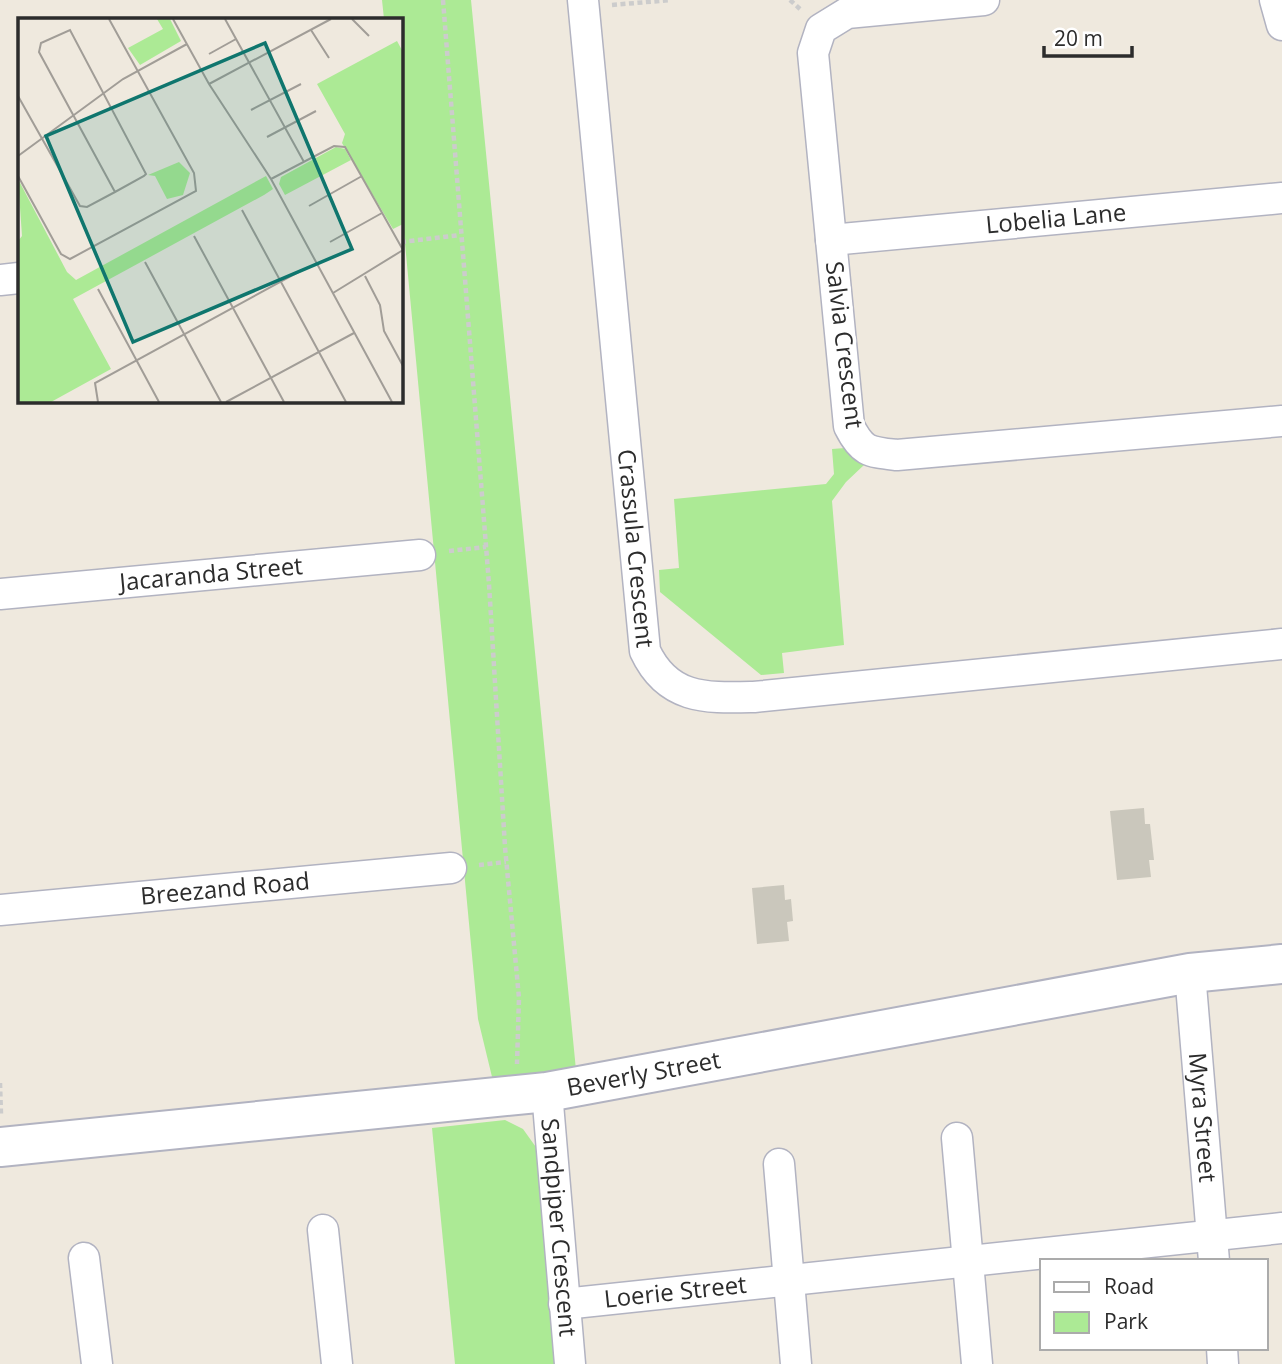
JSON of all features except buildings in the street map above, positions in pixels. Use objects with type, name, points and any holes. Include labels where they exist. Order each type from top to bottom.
[{"type":"street","name":"Salvia Crescent","points":[[984,0],[847,13],[821,29],[813,53],[849,426],[858,443],[871,453],[897,455],[1282,421]]},
{"type":"street","points":[[1275,0],[1282,25]]},
{"type":"street","name":"Crassula Crescent","points":[[583,4],[645,651],[654,670],[688,694],[754,697],[1282,645]]},
{"type":"street","name":"Lobelia Lane","points":[[831,240],[1282,198]]},
{"type":"street","points":[[0,280],[18,278]]},
{"type":"street","name":"Jacaranda Street","points":[[0,594],[420,555]]},
{"type":"street","name":"Breezand Road","points":[[0,910],[451,867]]},
{"type":"street","name":"Beverly Street","points":[[0,1147],[532,1093],[1191,973],[1282,964]]},
{"type":"street","name":"Myra Street","points":[[1191,973],[1212,1248]]},
{"type":"street","name":"Sandpiper Crescent","points":[[532,1093],[564,1304],[570,1364]]},
{"type":"street","points":[[957,1138],[977,1364]]},
{"type":"street","points":[[779,1164],[796,1364]]},
{"type":"street","name":"Loerie Street","points":[[564,1304],[968,1260],[1212,1248],[1282,1228]]},
{"type":"street","points":[[323,1230],[337,1364]]},
{"type":"street","points":[[84,1258],[97,1364]]},
{"type":"path","points":[[443,0],[460,235],[470,320],[505,847],[519,999],[532,1093]]},
{"type":"path","points":[[583,4],[671,0]]},
{"type":"path","points":[[402,242],[460,235]]},
{"type":"path","points":[[420,555],[486,547]]},
{"type":"green space","points":[[382,0],[471,0],[576,1070],[493,1081],[478,1019],[402,212],[402,18],[384,18]]},
{"type":"green space","points":[[845,448],[864,465],[846,482],[832,501],[844,645],[782,653],[784,673],[761,675],[660,592],[659,570],[679,568],[674,499],[826,484],[834,474],[832,449]]},
{"type":"green space","points":[[505,1120],[523,1129],[538,1150],[559,1364],[455,1364],[432,1128]]}]
